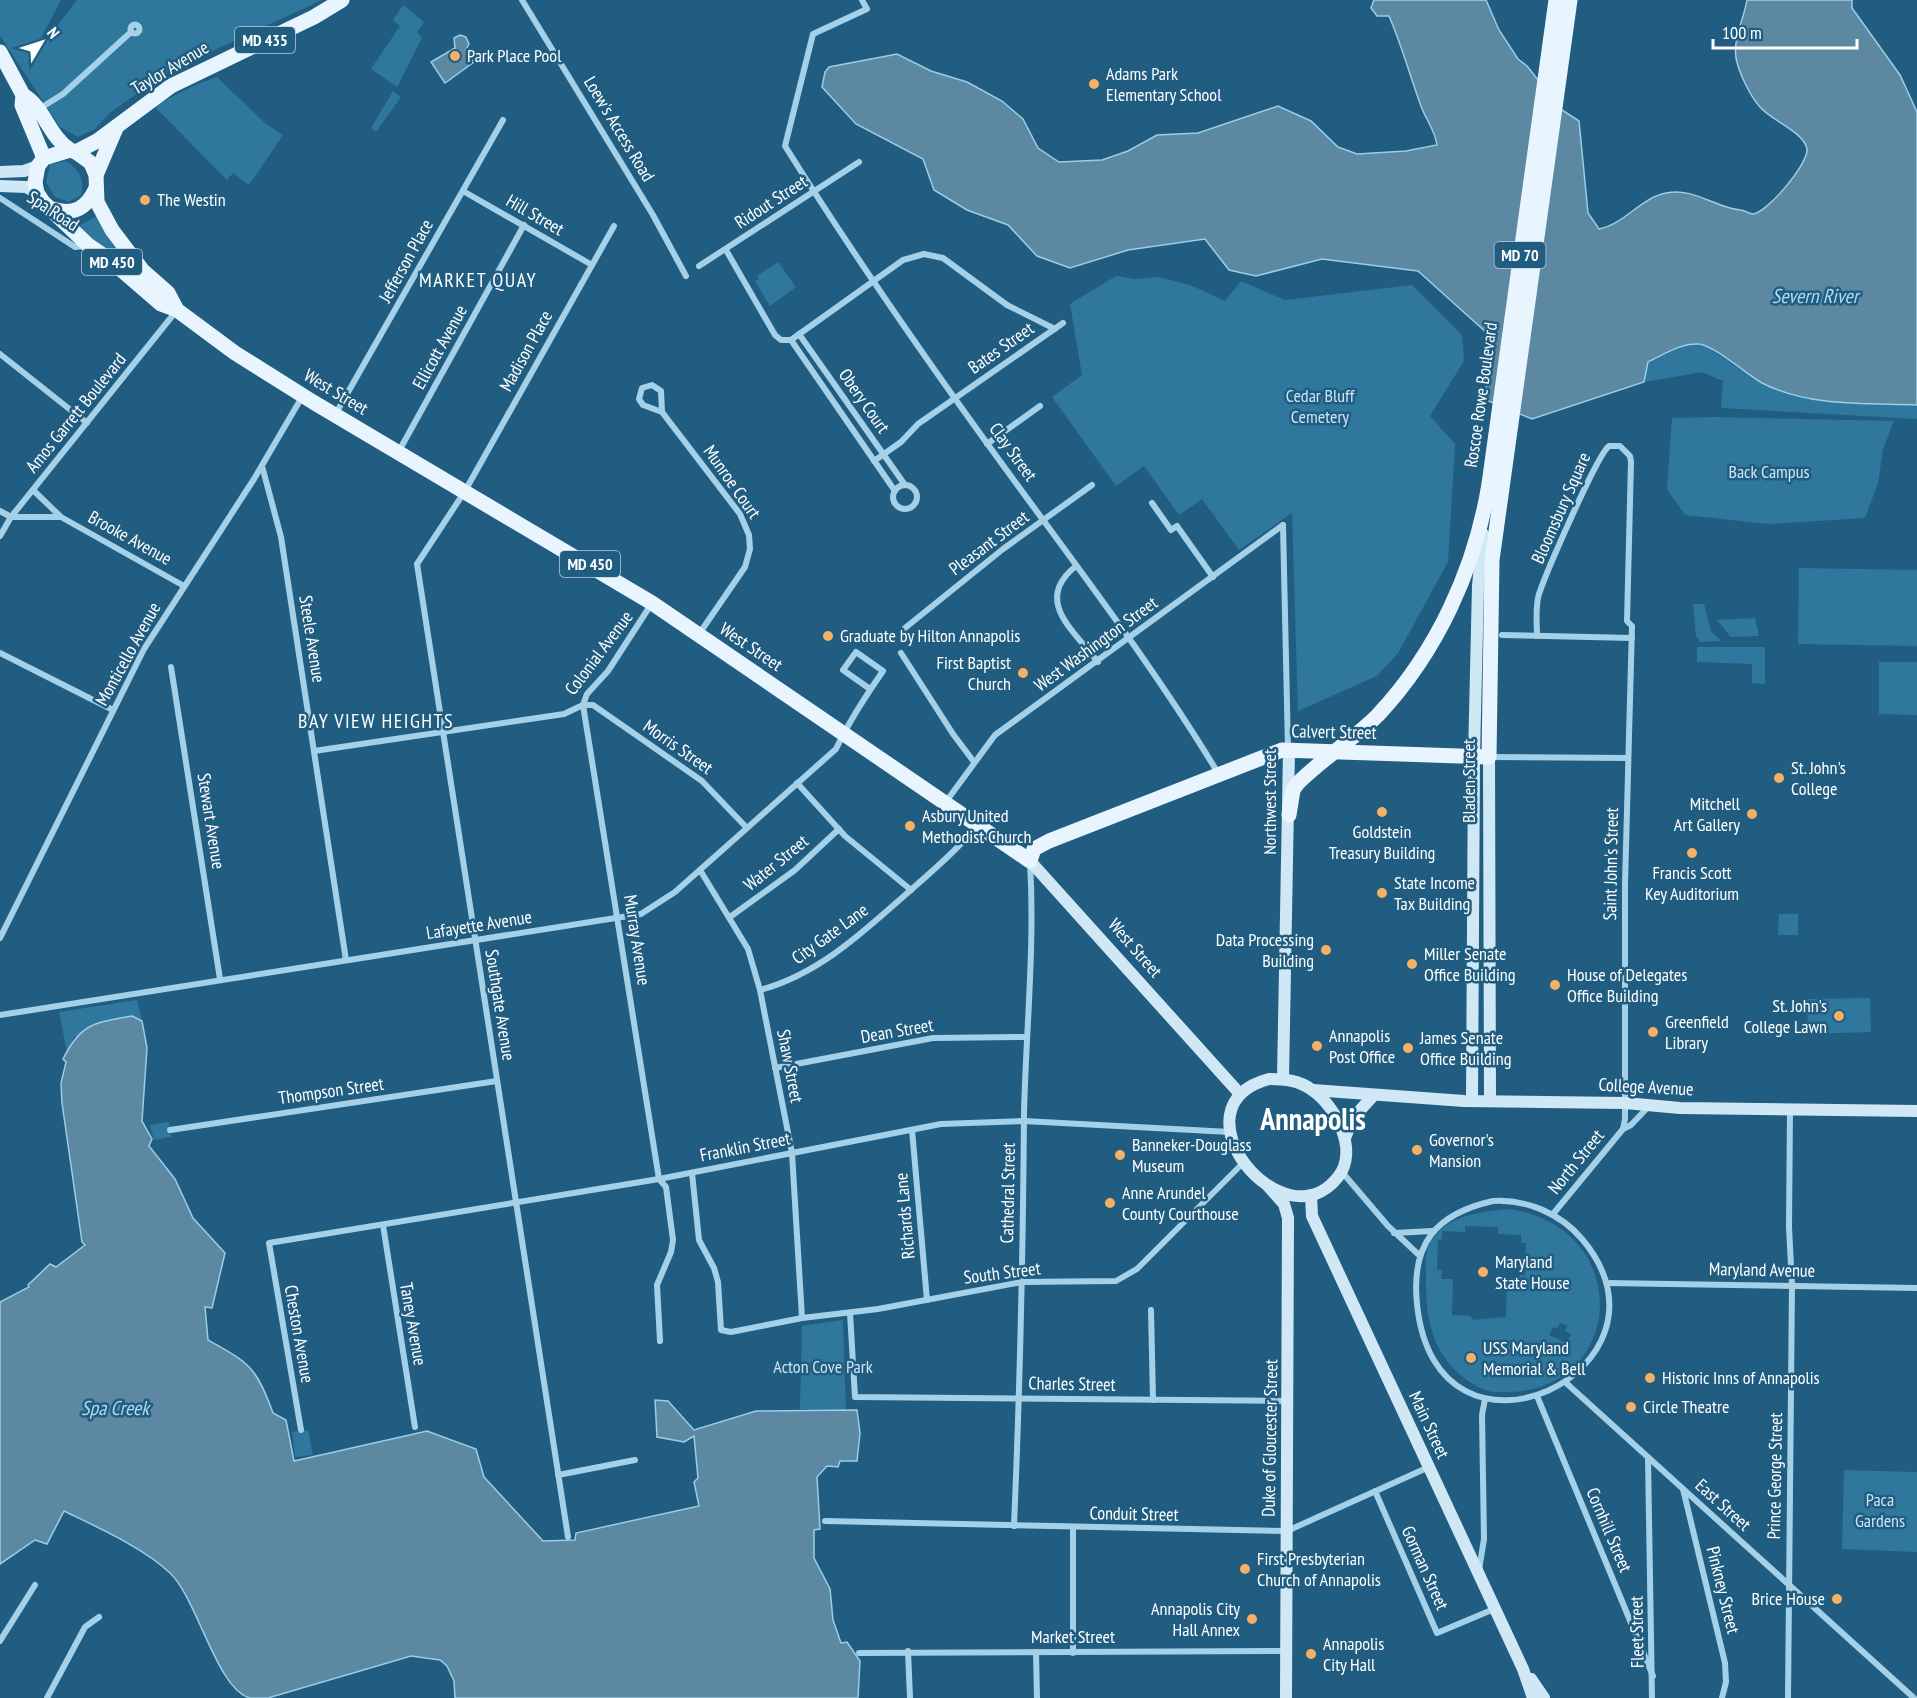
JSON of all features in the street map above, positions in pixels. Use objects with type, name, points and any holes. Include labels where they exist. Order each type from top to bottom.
[{"type":"main road","name":"Taylor Avenue","points":[[73,151],[97,141],[171,86],[314,17],[342,0]]},
{"type":"main road","name":"Roscoe Rowe Boulevard","points":[[1556,0],[1556,50]]},
{"type":"main road","name":"Roscoe Rowe Boulevard","points":[[1289,815],[1293,790],[1298,783],[1378,715],[1415,669],[1436,636],[1456,595],[1475,545],[1499,462],[1556,50],[1570,0]]},
{"type":"main road","name":"MD 450","points":[[0,52],[23,95],[34,101],[58,142],[91,163],[96,181]]},
{"type":"main road","name":"MD 450","points":[[23,95],[22,105],[41,162],[35,182],[37,192],[51,208]]},
{"type":"main road","points":[[51,208],[63,212],[80,209],[90,201],[117,126]]},
{"type":"main road","points":[[41,162],[73,151]]},
{"type":"main road","name":"Spa Road","points":[[0,172],[24,171],[41,162]]},
{"type":"main road","name":"West Street","points":[[96,181],[97,202],[112,230],[143,271],[168,293],[177,310]]},
{"type":"main road","name":"Spa Road","points":[[0,186],[26,187],[37,192]]},
{"type":"main road","name":"West Street","points":[[51,208],[88,246],[110,260],[160,304],[177,310],[236,353],[335,416],[399,451],[652,603],[1030,861],[1240,1094]]},
{"type":"main road","name":"Bladen Street","points":[[1472,1101],[1481,757],[1499,462]]},
{"type":"main road","name":"Bladen Street","points":[[1486,503],[1478,586],[1490,1101]]},
{"type":"main road","name":"Calvert Street","points":[[1030,861],[1034,849],[1044,843],[1282,750],[1338,750],[1481,757]]},
{"type":"main road","name":"Northwest Street","points":[[1283,1079],[1289,815],[1288,751]]},
{"type":"main road","points":[[1283,1079],[1313,1090],[1333,1113],[1345,1138],[1346,1160],[1342,1172],[1327,1188],[1311,1195],[1285,1193],[1268,1186],[1243,1163],[1230,1132],[1231,1112],[1240,1094],[1257,1082],[1283,1079]]},
{"type":"main road","name":"College Avenue","points":[[1313,1090],[1373,1096],[1472,1101],[1625,1103],[1790,1110],[1917,1111]]},
{"type":"main road","points":[[1345,1138],[1353,1118],[1373,1096]]},
{"type":"main road","name":"Duke of Gloucester Street","points":[[1268,1186],[1284,1204],[1288,1218],[1286,1698]]},
{"type":"main road","name":"Main Street","points":[[1311,1195],[1312,1216],[1523,1669],[1533,1698]]},
{"type":"main road","name":"Main Street","points":[[1523,1669],[1544,1698]]},
{"type":"street","name":"Loew's Access Road","points":[[522,0],[653,215],[686,276]]},
{"type":"street","name":"Clay Street","points":[[862,0],[867,9],[813,34],[785,146],[813,192],[987,444],[1129,638],[1219,775]]},
{"type":"street","points":[[38,110],[63,94],[131,32]]},
{"type":"street","name":"Jefferson Place","points":[[335,416],[503,120]]},
{"type":"street","name":"Ridout Street","points":[[699,267],[859,162]]},
{"type":"street","name":"Hill Street","points":[[463,191],[592,265]]},
{"type":"street","name":"Spa Road","points":[[0,198],[75,247],[88,246]]},
{"type":"street","name":"Ellicott Avenue","points":[[399,451],[524,225]]},
{"type":"street","name":"Madison Place","points":[[465,490],[614,226]]},
{"type":"street","points":[[726,250],[781,340],[792,340],[903,260],[924,254],[943,258],[1007,305],[1055,329]]},
{"type":"street","name":"Amos Garrett Boulevard","points":[[0,536],[11,517],[177,310]]},
{"type":"street","name":"Bates Street","points":[[874,461],[901,442],[911,429],[1063,323]]},
{"type":"street","name":"Obery Court","points":[[792,340],[895,491],[893,499],[897,506],[904,509],[912,507],[917,494],[905,485],[799,334]]},
{"type":"street","points":[[0,354],[87,423]]},
{"type":"street","name":"Munroe Court","points":[[662,412],[659,388],[652,385],[642,388],[639,395],[641,402],[662,412],[740,514],[749,535],[750,549],[745,567],[699,635]]},
{"type":"street","name":"Monticello Avenue","points":[[0,938],[144,649],[262,466],[303,396]]},
{"type":"street","points":[[987,444],[1040,406]]},
{"type":"street","name":"Bloomsbury Square","points":[[1537,636],[1538,596],[1601,454],[1615,445],[1625,449],[1631,462],[1627,621],[1632,626]]},
{"type":"street","name":"Steele Avenue","points":[[262,466],[281,537],[346,960]]},
{"type":"street","points":[[895,491],[905,485]]},
{"type":"street","name":"Pleasant Street","points":[[905,628],[994,556],[1092,485]]},
{"type":"street","name":"Brooke Avenue","points":[[33,490],[61,517],[184,586]]},
{"type":"street","name":"Southgate Avenue","points":[[465,490],[417,564],[514,1202],[568,1537]]},
{"type":"street","points":[[1152,503],[1171,530],[1177,526],[1213,577]]},
{"type":"street","points":[[0,511],[11,517]]},
{"type":"street","name":"Brooke Avenue","points":[[11,517],[61,517]]},
{"type":"street","name":"West Washington Street","points":[[945,804],[995,735],[1283,525]]},
{"type":"street","name":"Northwest Street","points":[[1283,525],[1288,751]]},
{"type":"street","points":[[1076,566],[1059,582],[1056,594],[1058,610],[1098,662]]},
{"type":"street","name":"Colonial Avenue","points":[[314,751],[564,714],[584,705],[587,694],[608,671],[649,612],[652,603]]},
{"type":"street","name":"Saint John's Street","points":[[1625,1103],[1625,884],[1632,626]]},
{"type":"street","points":[[1502,635],[1632,638]]},
{"type":"street","name":"Lafayette Avenue","points":[[0,1015],[641,914],[653,908],[700,870],[836,749],[843,733],[883,671],[856,652],[843,670],[870,689]]},
{"type":"street","points":[[901,653],[953,734],[975,762]]},
{"type":"street","points":[[0,662],[2,654],[113,710]]},
{"type":"street","name":"Stewart Avenue","points":[[171,667],[220,979]]},
{"type":"street","name":"Morris Street","points":[[584,705],[595,706],[702,781],[746,827]]},
{"type":"street","name":"Murray Avenue","points":[[584,705],[659,1179],[666,1187],[673,1240],[671,1252],[657,1285],[660,1341]]},
{"type":"street","name":"Calvert Street","points":[[1481,757],[1628,758]]},
{"type":"street","points":[[797,783],[839,829],[911,890]]},
{"type":"street","name":"City Gate Lane","points":[[760,990],[792,980],[858,936],[942,864],[977,825]]},
{"type":"street","name":"Water Street","points":[[730,917],[795,870],[839,829]]},
{"type":"street","name":"Cathedral Street","points":[[1014,1526],[1020,1398],[1024,1121],[1032,907],[1030,861]]},
{"type":"street","name":"Shaw Street","points":[[700,870],[748,949],[760,990],[792,1153],[802,1318]]},
{"type":"street","name":"Dean Street","points":[[775,1068],[933,1038],[1027,1037]]},
{"type":"street","name":"Thompson Street","points":[[170,1130],[497,1081]]},
{"type":"street","name":"North Street","points":[[1623,1129],[1625,1103]]},
{"type":"street","name":"North Street","points":[[1553,1214],[1623,1129],[1631,1125],[1649,1105]]},
{"type":"street","name":"Prince George Street","points":[[1788,1698],[1792,1285],[1789,1227],[1790,1110]]},
{"type":"street","name":"Franklin Street","points":[[269,1243],[659,1179],[966,1121],[1024,1121],[1230,1132]]},
{"type":"street","name":"Richards Lane","points":[[912,1130],[927,1300]]},
{"type":"street","name":"South Street","points":[[692,1173],[699,1240],[718,1282],[721,1330],[731,1332],[1022,1282],[1104,1281],[1126,1276],[1243,1163]]},
{"type":"street","points":[[1342,1172],[1394,1233],[1419,1255]]},
{"type":"street","points":[[1493,1201],[1516,1202],[1553,1214],[1577,1233],[1590,1249],[1607,1282],[1608,1316],[1603,1335],[1591,1360],[1565,1382],[1537,1396],[1500,1401],[1485,1399],[1450,1379],[1435,1360],[1426,1343],[1419,1319],[1417,1298],[1419,1255],[1432,1231],[1466,1208],[1493,1201]]},
{"type":"street","name":"Taney Avenue","points":[[383,1225],[415,1427]]},
{"type":"street","points":[[1394,1233],[1432,1231]]},
{"type":"street","name":"Cheston Avenue","points":[[269,1243],[301,1430]]},
{"type":"street","name":"Maryland Avenue","points":[[1607,1282],[1917,1288]]},
{"type":"street","points":[[1151,1310],[1153,1400]]},
{"type":"street","name":"Charles Street","points":[[850,1313],[855,1398],[1289,1401]]},
{"type":"street","name":"East Street","points":[[1565,1382],[1914,1698]]},
{"type":"street","name":"Cornhill Street","points":[[1537,1396],[1653,1676]]},
{"type":"street","points":[[1478,1573],[1484,1539],[1482,1415],[1485,1399]]},
{"type":"street","name":"Fleet Street","points":[[1648,1458],[1652,1698]]},
{"type":"street","points":[[558,1475],[635,1460]]},
{"type":"street","name":"Conduit Street","points":[[825,1521],[1287,1531],[1429,1467]]},
{"type":"street","name":"Pinkney Street","points":[[1683,1489],[1725,1663],[1726,1682],[1722,1698]]},
{"type":"street","name":"Gorman Street","points":[[1375,1491],[1437,1633],[1494,1609]]},
{"type":"street","points":[[1073,1528],[1073,1653]]},
{"type":"street","points":[[0,1641],[35,1585]]},
{"type":"street","points":[[47,1698],[85,1627],[99,1617]]},
{"type":"street","points":[[908,1651],[910,1698]]},
{"type":"street","name":"Market Street","points":[[858,1653],[1286,1651]]},
{"type":"street","points":[[1036,1652],[1036,1698]]},
{"type":"green space","points":[[0,0],[61,0],[27,65],[77,0],[322,0],[169,71],[111,112],[95,129],[78,137],[60,127],[0,36]]},
{"type":"green space","points":[[403,5],[424,22],[417,32],[422,38],[397,87],[371,69],[400,26],[393,20]]},
{"type":"green space","points":[[217,77],[266,124],[283,135],[249,185],[233,173],[227,180],[154,106],[195,85]]},
{"type":"green space","points":[[393,91],[401,97],[376,132],[371,128]]},
{"type":"green space","points":[[65,161],[80,175],[82,184],[81,195],[69,202],[55,197],[46,182],[50,165]]},
{"type":"green space","points":[[97,216],[129,260],[123,266],[77,227]]},
{"type":"green space","points":[[778,262],[796,287],[770,306],[755,281],[759,279],[757,276]]},
{"type":"green space","name":"Cedar Bluff Cemetery","points":[[1116,276],[1135,279],[1158,277],[1190,285],[1225,301],[1241,281],[1285,300],[1412,285],[1462,335],[1464,361],[1430,416],[1455,444],[1448,562],[1398,653],[1377,676],[1298,711],[1292,513],[1239,550],[1202,499],[1179,515],[1144,466],[1116,486],[1052,397],[1082,375],[1070,304]]},
{"type":"green space","points":[[1702,344],[1754,378],[1779,390],[1818,400],[1917,405],[1917,419],[1721,408],[1723,381],[1702,372],[1644,382],[1648,363],[1681,345]]},
{"type":"green space","name":"Back Campus","points":[[1672,418],[1894,421],[1883,449],[1878,483],[1865,518],[1768,524],[1685,515],[1667,489]]},
{"type":"green space","points":[[1799,568],[1917,570],[1917,646],[1798,644]]},
{"type":"green space","points":[[1693,604],[1704,604],[1711,631],[1721,641],[1700,642],[1696,636]]},
{"type":"green space","points":[[1755,618],[1759,636],[1731,637],[1717,620]]},
{"type":"green space","points":[[1697,647],[1765,647],[1765,684],[1752,683],[1752,664],[1697,662]]},
{"type":"green space","points":[[1879,662],[1917,662],[1917,715],[1879,714]]},
{"type":"green space","points":[[1779,914],[1798,914],[1798,935],[1778,935]]},
{"type":"green space","name":"St. John's College Lawn","points":[[1870,998],[1871,1032],[1808,1034],[1807,999]]},
{"type":"green space","points":[[137,1000],[142,1021],[132,1016],[74,1037],[67,1052],[59,1012]]},
{"type":"green space","points":[[169,1122],[171,1137],[154,1140],[150,1125]]},
{"type":"green space","points":[[1509,1209],[1551,1223],[1580,1247],[1596,1277],[1600,1311],[1591,1343],[1571,1369],[1539,1387],[1492,1392],[1474,1385],[1463,1377],[1452,1367],[1437,1344],[1427,1304],[1426,1261],[1432,1240],[1448,1225],[1477,1213]],"holes":[[[1465,1226],[1498,1227],[1498,1234],[1521,1235],[1521,1243],[1526,1243],[1525,1275],[1520,1275],[1519,1282],[1507,1282],[1506,1317],[1472,1320],[1471,1316],[1452,1315],[1453,1279],[1441,1279],[1442,1270],[1437,1270],[1438,1240],[1442,1239],[1442,1231],[1465,1232]],[[1560,1323],[1567,1326],[1565,1331],[1571,1334],[1566,1343],[1549,1335],[1553,1327],[1557,1328]]]},
{"type":"green space","name":"Acton Cove Park","points":[[843,1320],[846,1410],[822,1410],[821,1415],[812,1415],[812,1410],[800,1409],[802,1326]]},
{"type":"green space","points":[[308,1430],[313,1455],[295,1457],[292,1432]]},
{"type":"green space","name":"Paca Gardens","points":[[1844,1470],[1917,1472],[1917,1552],[1842,1549]]},
{"type":"water","name":"Severn River","points":[[1374,0],[1486,0],[1499,30],[1518,59],[1527,66],[1562,110],[1579,121],[1588,213],[1599,229],[1617,222],[1648,200],[1666,193],[1695,195],[1751,214],[1759,211],[1777,197],[1801,165],[1807,149],[1800,137],[1760,107],[1742,77],[1735,50],[1747,0],[1852,0],[1852,8],[1900,75],[1917,112],[1917,405],[1818,400],[1780,391],[1762,383],[1705,346],[1692,344],[1648,362],[1644,382],[1532,419],[1486,400],[1488,334],[1418,271],[1322,259],[1256,276],[1229,270],[1205,239],[1128,250],[1070,268],[1037,256],[1008,225],[967,210],[934,190],[923,159],[856,124],[822,87],[825,72],[829,67],[897,54],[931,71],[967,82],[1002,101],[1023,119],[1038,148],[1059,162],[1102,160],[1128,151],[1157,135],[1198,133],[1278,106],[1311,121],[1338,147],[1357,154],[1406,151],[1437,145],[1389,16],[1377,16],[1371,8]]},
{"type":"water","name":"Park Place Pool","points":[[460,35],[466,37],[469,44],[466,50],[474,62],[445,83],[431,62],[455,48],[454,38]]},
{"type":"water","name":"Spa Creek","points":[[132,1016],[142,1021],[147,1048],[142,1121],[152,1139],[149,1146],[175,1179],[193,1218],[225,1253],[212,1308],[205,1307],[208,1340],[233,1354],[256,1375],[273,1413],[286,1420],[294,1461],[427,1431],[476,1449],[484,1477],[543,1541],[575,1540],[576,1533],[699,1506],[694,1482],[698,1478],[694,1436],[684,1442],[657,1437],[655,1400],[668,1401],[694,1430],[756,1411],[857,1410],[860,1433],[857,1461],[840,1461],[838,1467],[827,1466],[817,1477],[820,1529],[814,1530],[814,1558],[830,1589],[833,1620],[841,1643],[847,1642],[860,1661],[858,1698],[455,1698],[454,1681],[447,1666],[440,1660],[411,1656],[268,1698],[250,1698],[238,1691],[227,1679],[180,1585],[159,1564],[120,1539],[64,1511],[47,1544],[35,1540],[0,1564],[0,1302],[29,1287],[28,1285],[50,1264],[56,1267],[85,1245],[82,1242],[62,1103],[61,1083],[66,1062],[63,1059],[83,1031],[98,1023]]},
{"type":"place","name":"Park Place Pool","points":[[455,56]]},
{"type":"place","name":"Adams Park Elementary School","points":[[1094,84]]},
{"type":"place","name":"The Westin","points":[[145,200]]},
{"type":"place","name":"Graduate by Hilton Annapolis","points":[[828,636]]},
{"type":"place","name":"First Baptist Church","points":[[1023,673]]},
{"type":"place","name":"St. John's College","points":[[1779,778]]},
{"type":"place","name":"Goldstein Treasury Building","points":[[1382,812]]},
{"type":"place","name":"Mitchell Art Gallery","points":[[1752,814]]},
{"type":"place","name":"Asbury United Methodist Church","points":[[910,826]]},
{"type":"place","name":"Francis Scott Key Auditorium","points":[[1692,853]]},
{"type":"place","name":"State Income Tax Building","points":[[1382,893]]},
{"type":"place","name":"Data Processing Building","points":[[1326,950]]},
{"type":"place","name":"Miller Senate Office Building","points":[[1412,964]]},
{"type":"place","name":"House of Delegates Office Building","points":[[1555,985]]},
{"type":"place","name":"St. John's College Lawn","points":[[1839,1016]]},
{"type":"place","name":"Greenfield Library","points":[[1653,1032]]},
{"type":"place","name":"Annapolis Post Office","points":[[1317,1046]]},
{"type":"place","name":"James Senate Office Building","points":[[1408,1048]]},
{"type":"place","name":"Governor's Mansion","points":[[1417,1150]]},
{"type":"place","name":"Banneker-Douglass Museum","points":[[1120,1155]]},
{"type":"place","name":"Anne Arundel County Courthouse","points":[[1110,1203]]},
{"type":"place","name":"Maryland State House","points":[[1483,1272]]},
{"type":"place","name":"USS Maryland Memorial & Bell","points":[[1471,1358]]},
{"type":"place","name":"Historic Inns of Annapolis","points":[[1650,1378]]},
{"type":"place","name":"Circle Theatre","points":[[1631,1407]]},
{"type":"place","name":"First Presbyterian Church of Annapolis","points":[[1245,1569]]},
{"type":"place","name":"Brice House","points":[[1837,1599]]},
{"type":"place","name":"Annapolis City Hall Annex","points":[[1252,1619]]},
{"type":"place","name":"Annapolis City Hall","points":[[1311,1654]]},
{"type":"district","name":"MARKET QUAY","points":[[478,280]]},
{"type":"district","name":"BAY VIEW HEIGHTS","points":[[376,721]]},
{"type":"district","name":"Annapolis","points":[[1313,1120]]}]
